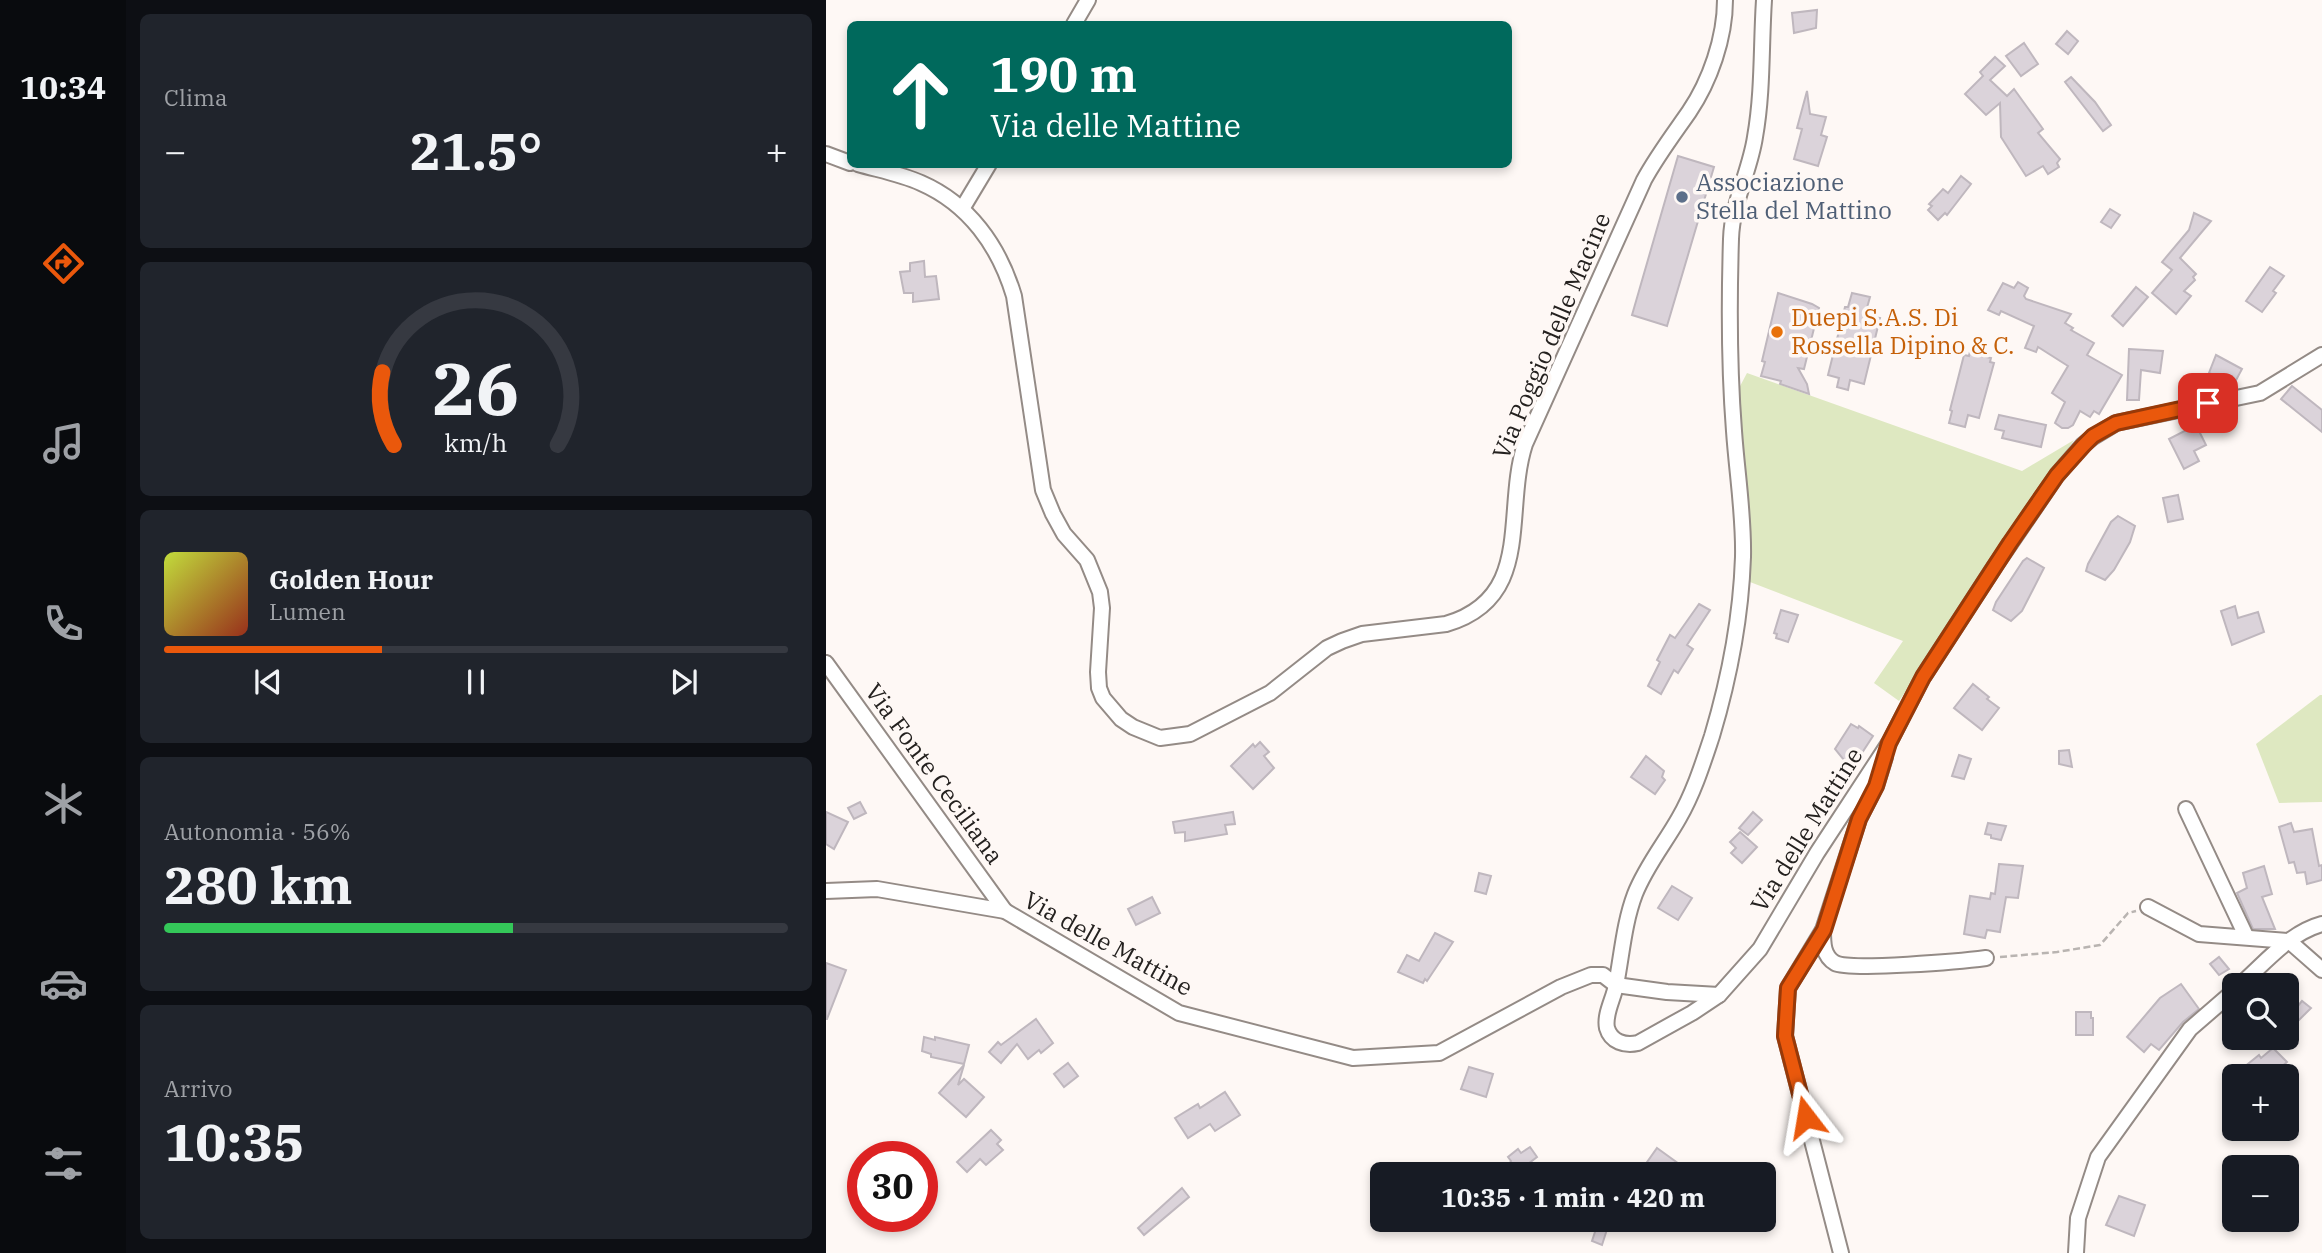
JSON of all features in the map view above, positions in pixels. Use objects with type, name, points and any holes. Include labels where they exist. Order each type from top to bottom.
[{"type":"street","points":[[1076,21],[1088,0]]},
{"type":"street","name":"Via Poggio delle Macine","points":[[871,168],[918,182],[962,209],[988,239],[1006,269],[1014,296],[1043,490],[1064,534],[1087,560],[1100,592],[1102,608],[1099,688],[1103,698],[1121,719],[1146,733],[1160,738],[1172,738],[1190,734],[1270,693],[1327,648],[1362,634],[1446,624],[1485,605],[1494,593],[1507,563],[1513,540],[1517,474],[1525,444],[1644,180],[1703,86],[1723,33],[1726,0]]},
{"type":"street","points":[[1616,988],[1629,911],[1650,863],[1692,792],[1712,736],[1734,639],[1741,587],[1743,512],[1734,431],[1730,336],[1731,235],[1735,209],[1755,139],[1764,0]]},
{"type":"street","points":[[826,154],[847,162]]},
{"type":"street","points":[[962,209],[987,168]]},
{"type":"street","name":"Via delle Mattine","points":[[1616,988],[1606,1019],[1607,1027],[1615,1040],[1630,1045],[1637,1044],[1719,995],[1760,949],[1817,853],[1889,743],[1923,677],[1995,566],[2057,475],[2093,436],[2116,423],[2260,393],[2322,355]]},
{"type":"street","name":"Via Fonte Ceciliana","points":[[826,663],[1005,912]]},
{"type":"street","points":[[1889,743],[1876,786],[1859,819],[1824,930],[1823,944],[1826,955],[1842,966],[1950,963],[1986,958]]},
{"type":"street","points":[[2186,810],[2246,936]]},
{"type":"street","name":"Via delle Mattine","points":[[826,891],[877,889],[1005,912],[1179,1013],[1353,1058],[1439,1053],[1561,987],[1591,975],[1603,975],[1616,988],[1719,995]]},
{"type":"street","points":[[2147,907],[2199,934],[2289,941],[2322,970]]},
{"type":"street","points":[[2253,973],[2289,941],[2322,924]]},
{"type":"street","points":[[1824,930],[1788,988],[1785,1036],[1841,1253]]},
{"type":"street","points":[[2077,1253],[2078,1218],[2098,1157],[2190,1029],[2222,1001]]},
{"type":"path","points":[[1986,958],[2100,945],[2128,913],[2147,907]]},
{"type":"green space","points":[[1747,373],[2022,471],[2074,440],[1899,701],[1874,683],[1903,641],[1750,582],[1738,390]]},
{"type":"green space","points":[[2320,695],[2322,802],[2279,803],[2256,744]]},
{"type":"building","points":[[1817,10],[1816,28],[1794,33],[1792,13]]},
{"type":"building","points":[[2067,31],[2078,41],[2068,54],[2056,44]]},
{"type":"building","points":[[2024,43],[2038,64],[2021,76],[2006,56]]},
{"type":"building","points":[[1995,57],[2005,66],[1990,80],[2007,96],[2014,89],[2043,129],[2038,133],[2060,159],[2057,163],[2059,167],[2048,174],[2043,166],[2026,176],[2001,137],[2000,103],[1986,115],[1965,94],[1983,76],[1980,72]]},
{"type":"building","points":[[2071,77],[2095,102],[2111,125],[2103,131],[2065,82]]},
{"type":"building","points":[[1807,91],[1810,114],[1826,117],[1821,135],[1827,137],[1818,166],[1794,159],[1802,129],[1797,128]]},
{"type":"building","points":[[1678,156],[1714,167],[1667,326],[1632,315]]},
{"type":"building","points":[[1961,176],[1971,184],[1947,215],[1945,213],[1938,220],[1928,210],[1932,206],[1929,204],[1943,189],[1948,193]]},
{"type":"building","points":[[2110,209],[2120,215],[2111,228],[2101,222]]},
{"type":"building","points":[[2194,213],[2211,221],[2180,258],[2196,274],[2193,277],[2195,280],[2184,291],[2191,296],[2176,314],[2152,293],[2172,270],[2162,262],[2189,230]]},
{"type":"building","points":[[924,261],[925,277],[936,276],[939,299],[913,302],[913,293],[904,293],[900,272],[910,271],[910,263]]},
{"type":"building","points":[[2270,267],[2284,276],[2262,312],[2246,301]]},
{"type":"building","points":[[2018,282],[2028,288],[2024,296],[2026,299],[2071,314],[2065,323],[2073,328],[2071,330],[2094,343],[2087,355],[2122,375],[2099,414],[2094,411],[2090,417],[2080,411],[2073,425],[2068,428],[2062,428],[2055,423],[2065,402],[2052,393],[2068,366],[2038,347],[2036,352],[2025,348],[2034,326],[2001,311],[1999,315],[1988,310],[2003,283],[2014,288]]},
{"type":"building","points":[[2136,287],[2148,297],[2123,326],[2112,316]]},
{"type":"building","points":[[1778,293],[1819,308],[1804,369],[1798,368],[1809,394],[1780,384],[1781,381],[1761,376]]},
{"type":"building","points":[[1852,293],[1870,297],[1865,315],[1880,318],[1864,384],[1850,380],[1848,390],[1837,387],[1839,378],[1828,375],[1845,307],[1848,307]]},
{"type":"building","points":[[1971,347],[1983,350],[1981,356],[1991,358],[1990,362],[1994,363],[1979,418],[1968,415],[1965,427],[1949,423],[1964,355],[1969,356]]},
{"type":"building","points":[[2129,349],[2163,351],[2160,373],[2141,370],[2139,400],[2127,400]]},
{"type":"building","points":[[2216,355],[2242,369],[2234,384],[2209,373]]},
{"type":"building","points":[[2292,386],[2322,410],[2322,432],[2281,399]]},
{"type":"building","points":[[1999,415],[2046,425],[2041,447],[2002,438],[2004,431],[1995,429]]},
{"type":"building","points":[[2196,425],[2206,445],[2194,451],[2199,461],[2184,469],[2169,439]]},
{"type":"building","points":[[2178,495],[2183,519],[2168,522],[2163,498]]},
{"type":"building","points":[[2118,516],[2135,526],[2130,542],[2105,580],[2086,571],[2111,522]]},
{"type":"building","points":[[2027,558],[2044,568],[2022,611],[2011,621],[1993,610]]},
{"type":"building","points":[[1699,604],[1710,610],[1687,645],[1693,649],[1678,673],[1674,670],[1661,694],[1648,686],[1660,662],[1657,660],[1670,635],[1675,638]]},
{"type":"building","points":[[2235,606],[2238,618],[2258,612],[2264,632],[2232,645],[2221,611]]},
{"type":"building","points":[[1781,610],[1798,615],[1788,642],[1776,638],[1777,634],[1774,633]]},
{"type":"building","points":[[1973,684],[1999,708],[1982,730],[1954,708]]},
{"type":"building","points":[[1851,724],[1873,736],[1856,762],[1852,759],[1848,765],[1835,749]]},
{"type":"building","points":[[1260,742],[1269,752],[1264,756],[1274,768],[1253,789],[1231,766],[1253,744],[1255,747]]},
{"type":"building","points":[[2069,750],[2072,767],[2059,764],[2059,751]]},
{"type":"building","points":[[1959,755],[1971,759],[1964,779],[1952,776]]},
{"type":"building","points":[[1646,756],[1664,771],[1662,777],[1665,780],[1655,794],[1631,777]]},
{"type":"building","points":[[860,802],[866,813],[854,819],[848,808]]},
{"type":"building","points":[[826,812],[848,822],[834,849],[826,844]]},
{"type":"building","points":[[1233,812],[1235,824],[1225,825],[1227,834],[1185,841],[1185,832],[1175,833],[1173,822]]},
{"type":"building","points":[[1753,812],[1762,820],[1748,835],[1739,828]]},
{"type":"building","points":[[1988,823],[2006,826],[2001,840],[1985,834]]},
{"type":"building","points":[[2291,823],[2294,832],[2312,829],[2319,866],[2322,865],[2322,880],[2307,884],[2305,872],[2297,873],[2294,862],[2289,863],[2279,827]]},
{"type":"building","points":[[1740,832],[1757,847],[1742,863],[1731,853],[1736,848],[1730,842]]},
{"type":"building","points":[[1999,864],[2023,866],[2018,898],[2006,897],[2000,932],[1987,930],[1985,938],[1964,934],[1970,896],[1990,899],[1991,893],[1995,894]]},
{"type":"building","points":[[2264,866],[2272,894],[2262,897],[2275,929],[2253,929],[2237,893],[2247,888],[2243,873]]},
{"type":"building","points":[[1479,873],[1491,876],[1486,894],[1475,891]]},
{"type":"building","points":[[1672,886],[1692,898],[1678,920],[1658,908]]},
{"type":"building","points":[[1152,897],[1160,913],[1136,925],[1128,909]]},
{"type":"building","points":[[1435,933],[1453,942],[1427,981],[1425,979],[1423,983],[1398,972],[1407,955],[1419,961]]},
{"type":"building","points":[[2219,957],[2229,969],[2219,975],[2210,964]]},
{"type":"building","points":[[826,963],[846,970],[827,1019],[826,1019]]},
{"type":"building","points":[[2181,984],[2199,1009],[2183,1022],[2159,1050],[2151,1044],[2144,1052],[2127,1037],[2160,998]]},
{"type":"building","points":[[2302,1001],[2311,1008],[2299,1020],[2299,1005]]},
{"type":"building","points":[[2076,1012],[2091,1012],[2093,1035],[2076,1035]]},
{"type":"building","points":[[1036,1019],[1053,1043],[1041,1053],[1039,1050],[1028,1059],[1017,1044],[1001,1063],[989,1052],[998,1042],[1001,1045]]},
{"type":"building","points":[[924,1037],[969,1045],[964,1064],[931,1057],[931,1054],[922,1051]]},
{"type":"building","points":[[2271,1050],[2275,1050],[2287,1062],[2248,1064],[2259,1055],[2261,1058]]},
{"type":"building","points":[[1068,1063],[1078,1076],[1064,1087],[1054,1074]]},
{"type":"building","points":[[964,1065],[958,1085],[964,1079],[984,1097],[966,1117],[939,1093]]},
{"type":"building","points":[[1469,1067],[1493,1074],[1486,1097],[1461,1089]]},
{"type":"building","points":[[1225,1092],[1240,1115],[1215,1131],[1210,1124],[1188,1138],[1175,1118],[1198,1104],[1200,1108]]},
{"type":"building","points":[[991,1130],[1001,1140],[997,1144],[1003,1150],[986,1165],[980,1159],[967,1172],[957,1162]]},
{"type":"building","points":[[1530,1147],[1537,1157],[1531,1162],[1510,1162],[1508,1157],[1518,1149],[1521,1153]]},
{"type":"building","points":[[1657,1148],[1676,1162],[1647,1162]]},
{"type":"building","points":[[1182,1188],[1189,1197],[1144,1235],[1138,1228]]},
{"type":"building","points":[[2119,1196],[2145,1205],[2134,1236],[2106,1225]]},
{"type":"building","points":[[1595,1232],[1606,1232],[1602,1245],[1592,1241]]},
{"type":"place","name":"Associazione Stella del Mattino","points":[[1682,197]]},
{"type":"place","name":"Duepi S.A.S. Di Rossella Dipino & C.","points":[[1777,332]]},
{"type":"route","points":[[1806,1117],[1785,1036],[1788,988],[1824,930],[1859,819],[1876,786],[1889,743],[1923,677],[2057,475],[2093,436],[2116,423],[2208,403]]}]
